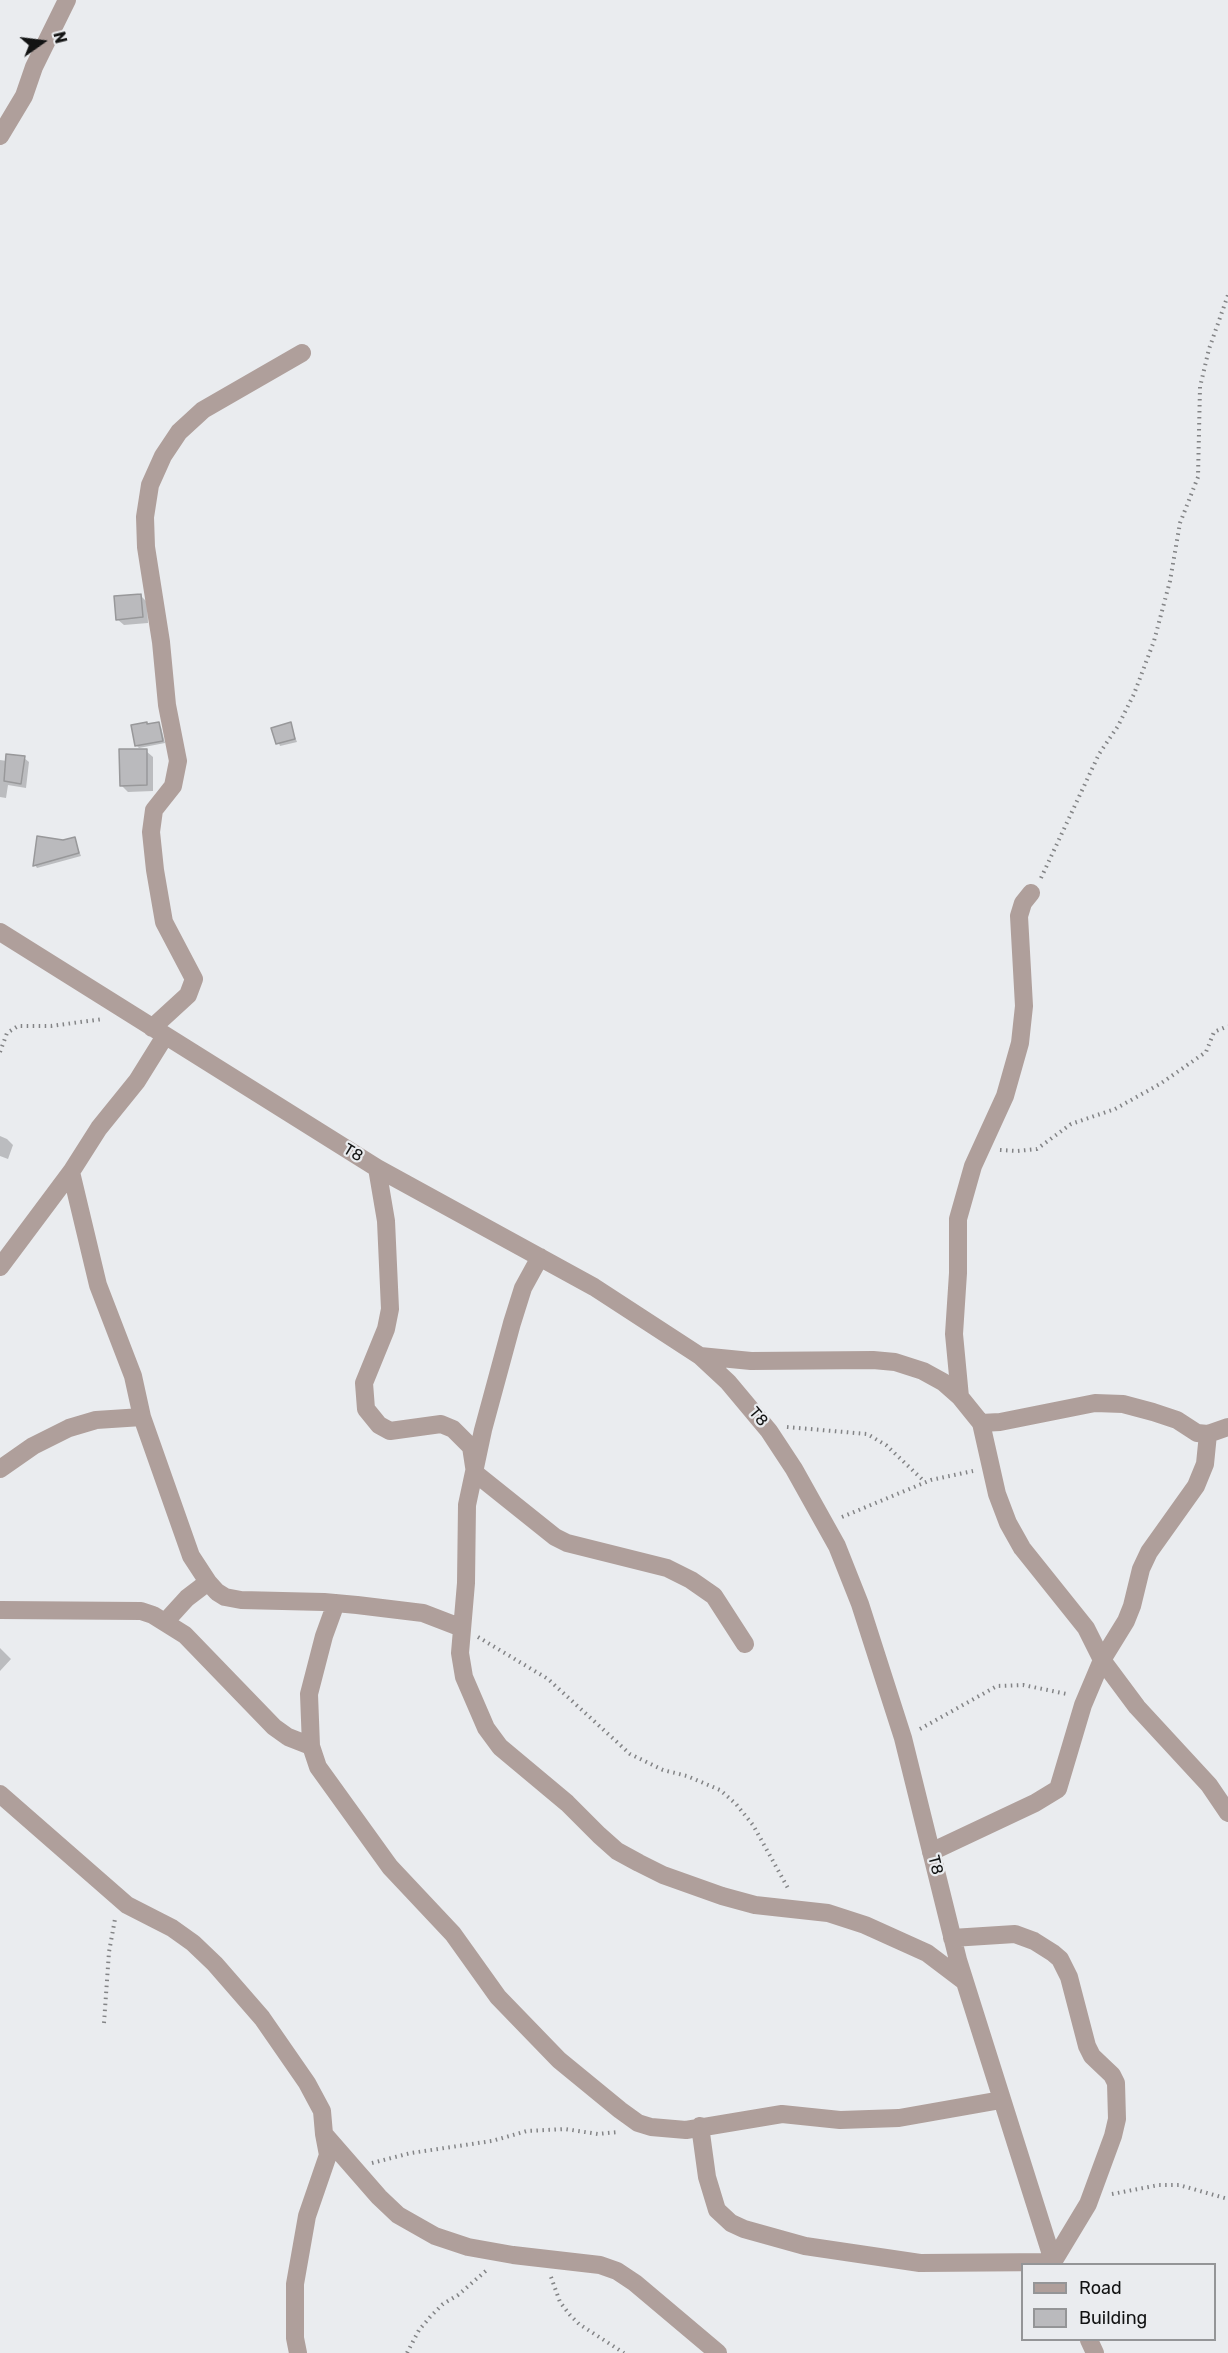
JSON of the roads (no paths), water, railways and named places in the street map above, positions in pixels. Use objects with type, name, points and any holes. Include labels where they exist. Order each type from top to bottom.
[{"type":"street","points":[[0,136],[24,96],[34,67],[67,0]]},
{"type":"street","points":[[0,1267],[71,1172],[99,1128],[137,1081],[158,1032],[188,995],[194,979],[164,922],[151,832],[154,810],[173,786],[178,761],[167,705],[146,547],[146,517],[150,485],[163,456],[179,432],[203,410],[302,353]]},
{"type":"street","points":[[960,1397],[954,1334],[958,1273],[958,1219],[973,1166],[1005,1096],[1020,1043],[1024,1006],[1019,916],[1023,903],[1031,893]]},
{"type":"street","name":"T8","points":[[0,932],[377,1168],[594,1287],[700,1356],[729,1382],[765,1426],[794,1469],[837,1546],[860,1604],[903,1738],[964,1981],[1054,2263]]},
{"type":"street","points":[[377,1168],[386,1221],[390,1309],[386,1329],[364,1383],[366,1409],[378,1425],[390,1431],[441,1424],[453,1429],[471,1447],[475,1473],[555,1537],[567,1543],[667,1568],[691,1580],[714,1596],[745,1644]]},
{"type":"street","points":[[71,1172],[98,1285],[133,1376],[142,1417],[191,1556],[208,1582],[225,1597],[241,1600],[336,1603],[423,1613],[462,1628]]},
{"type":"street","points":[[540,1257],[523,1288],[512,1323],[483,1430],[467,1506],[466,1583],[460,1653],[464,1677],[486,1728],[500,1747],[567,1803],[617,1851],[663,1875],[722,1896],[755,1905],[840,1917],[927,1953],[964,1981]]},
{"type":"street","points":[[700,1356],[751,1361],[873,1360],[895,1362],[923,1371],[943,1382],[960,1397],[981,1423],[997,1494],[1008,1523],[1042,1575],[1086,1628],[1102,1660],[1137,1707],[1209,1785],[1228,1813]]},
{"type":"street","points":[[981,1423],[1000,1422],[1095,1403],[1123,1404],[1153,1412],[1177,1420],[1197,1433],[1208,1434],[1228,1427]]},
{"type":"street","points":[[0,1469],[33,1446],[69,1428],[96,1420],[142,1417]]},
{"type":"street","points":[[931,1852],[1035,1803],[1058,1789],[1086,1698],[1102,1660],[1126,1621],[1141,1569],[1149,1552],[1196,1486],[1204,1464],[1208,1434]]},
{"type":"street","points":[[166,1622],[187,1598],[208,1582]]},
{"type":"street","points":[[336,1603],[324,1635],[309,1694],[311,1746],[318,1767],[390,1867],[453,1934],[498,1997],[572,2071],[620,2110],[638,2123],[686,2130],[782,2114],[840,2120],[899,2118],[1001,2100]]},
{"type":"street","points":[[0,1610],[141,1611],[166,1622],[185,1635],[274,1727],[288,1737],[311,1746]]},
{"type":"street","points":[[0,1794],[120,1898],[193,1943],[244,1995],[308,2083],[322,2111],[328,2155],[307,2216],[295,2284],[295,2338],[298,2353]]},
{"type":"street","points":[[700,2126],[707,2177],[717,2210],[731,2223],[744,2229],[805,2246],[920,2263],[1054,2263],[1090,2196],[1117,2119],[1116,2083],[1112,2075],[1092,2056],[1087,2046],[1069,1977],[1059,1959],[1034,1941],[1015,1934],[952,1938]]},
{"type":"street","points":[[324,2134],[379,2197],[398,2215],[416,2226],[450,2242],[498,2253],[600,2265],[617,2271],[635,2283],[718,2353]]}]
